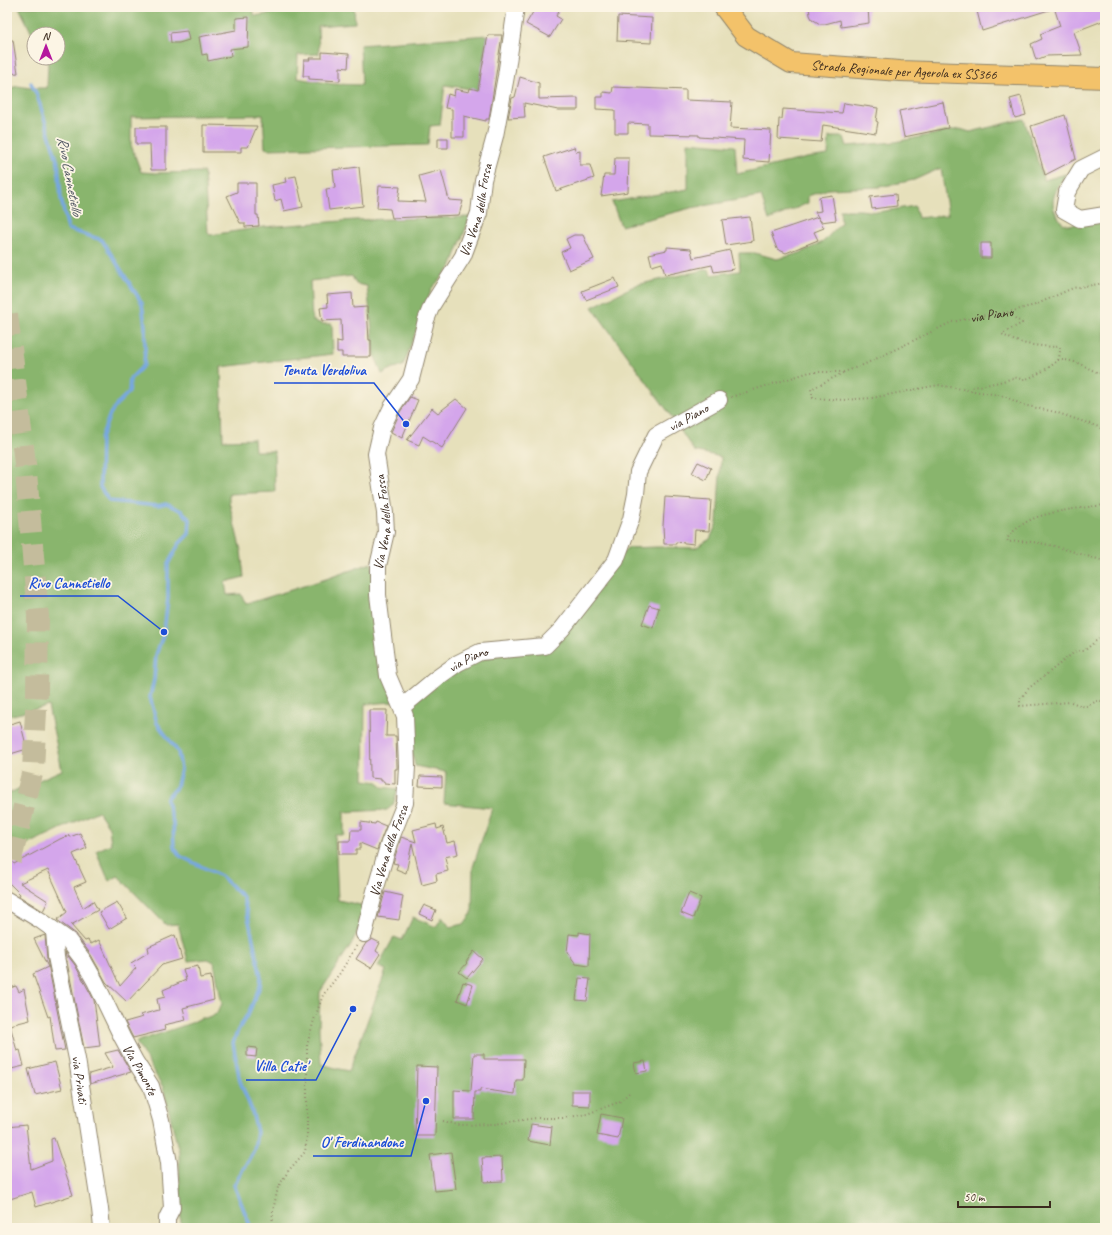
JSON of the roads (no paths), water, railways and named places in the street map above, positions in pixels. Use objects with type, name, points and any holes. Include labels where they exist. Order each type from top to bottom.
[{"type":"main road","name":"Strada Regionale per Agerola ex SS366","points":[[724,7],[746,36],[791,63],[900,71],[1105,78]]},
{"type":"street","name":"Via Vena della Fossa","points":[[364,934],[375,891],[390,843],[405,803],[408,745],[405,716],[388,676],[378,595],[378,566],[386,532],[385,513],[376,454],[382,428],[392,407],[411,379],[426,320],[432,305],[463,256],[479,213],[483,180],[495,136],[506,76],[516,7]]},
{"type":"street","points":[[1105,157],[1082,169],[1067,192],[1064,210],[1080,219],[1105,215]]},
{"type":"street","name":"via Piano","points":[[402,707],[458,663],[480,652],[545,646],[562,629],[616,560],[632,519],[638,472],[656,435],[719,400]]},
{"type":"street","points":[[7,900],[40,920],[54,931]]},
{"type":"street","name":"via Privati","points":[[54,931],[56,957],[77,1059],[102,1228]]},
{"type":"street","name":"Via Pimonte","points":[[54,931],[68,940],[83,960],[132,1055],[151,1086],[161,1120],[169,1163],[172,1208],[167,1218],[167,1228]]},
{"type":"waterway","name":"Rivo Cannetiello","points":[[31,83],[37,95],[58,163],[61,199],[68,229],[102,240],[142,303],[145,326],[144,365],[130,379],[129,392],[117,404],[110,414],[101,438],[100,487],[109,501],[158,506],[166,504],[182,511],[190,520],[189,534],[179,544],[168,564],[168,598],[164,632],[156,655],[154,680],[150,697],[157,723],[178,752],[181,769],[177,786],[166,799],[173,822],[174,847],[180,856],[221,876],[243,897],[261,977],[260,986],[249,1012],[238,1030],[233,1043],[240,1081],[252,1111],[257,1132],[254,1150],[234,1185],[251,1228]]},
{"type":"tunnel","points":[[7,314],[26,472],[38,616],[37,692],[33,770],[11,859],[7,868]]},
{"type":"place","name":"Tenuta Verdoliva","points":[[406,424]]},
{"type":"place","name":"Rivo Cannetiello","points":[[164,632]]},
{"type":"place","name":"Villa Catie'","points":[[353,1009]]},
{"type":"place","name":"O' Ferdinandone","points":[[426,1101]]}]
